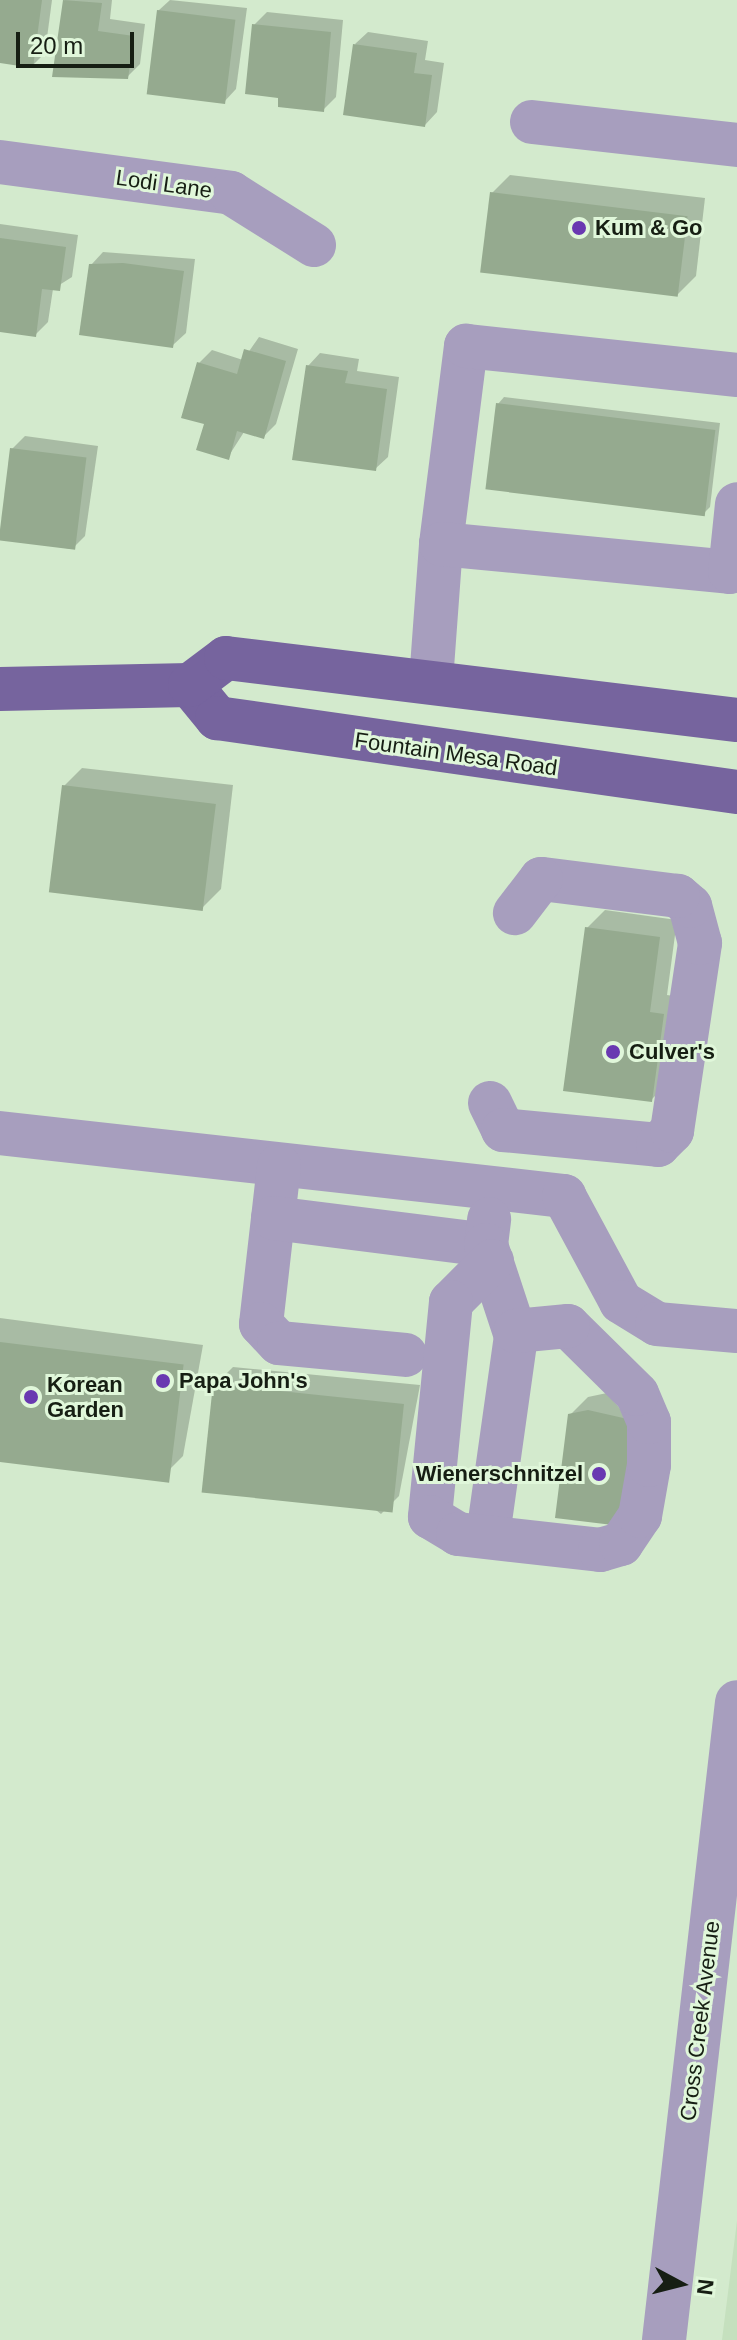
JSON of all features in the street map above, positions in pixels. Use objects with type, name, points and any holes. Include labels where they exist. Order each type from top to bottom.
[{"type":"main road","points":[[0,689],[190,685],[226,658],[737,720]]},
{"type":"main road","name":"Fountain Mesa Road","points":[[190,685],[217,718],[737,792]]},
{"type":"street","points":[[532,122],[737,145]]},
{"type":"street","name":"Lodi Lane","points":[[0,162],[231,193],[314,245]]},
{"type":"street","points":[[431,681],[441,544],[466,346],[737,375]]},
{"type":"street","points":[[441,544],[730,572],[737,504]]},
{"type":"street","points":[[490,1103],[503,1130],[658,1145],[672,1131],[700,943],[690,906],[678,896],[541,879],[515,913]]},
{"type":"street","points":[[0,1133],[564,1196],[621,1302],[657,1324],[737,1331]]},
{"type":"street","points":[[279,1166],[261,1324],[279,1343],[405,1355]]},
{"type":"street","points":[[491,1514],[515,1331],[489,1253],[493,1188]]},
{"type":"street","points":[[273,1218],[489,1253]]},
{"type":"street","points":[[489,1253],[451,1302],[430,1517],[458,1534],[600,1550],[621,1544],[640,1516],[649,1465],[649,1422],[637,1394],[568,1326],[515,1331]]},
{"type":"street","name":"Cross Creek Avenue","points":[[664,2340],[737,1702]]},
{"type":"shaded area","points":[[737,2221],[737,2340],[722,2340]]},
{"type":"building","points":[[0,0],[42,0],[33,68],[0,63]]},
{"type":"building","points":[[63,0],[102,3],[98,31],[134,36],[128,79],[52,77]]},
{"type":"building","points":[[157,10],[235,20],[225,104],[147,94]]},
{"type":"building","points":[[252,24],[331,32],[324,112],[278,107],[278,98],[245,94]]},
{"type":"building","points":[[353,44],[417,53],[414,73],[432,75],[425,127],[343,115]]},
{"type":"building","points":[[490,192],[688,216],[678,297],[480,272]]},
{"type":"building","points":[[0,238],[66,247],[60,291],[42,289],[36,337],[0,332]]},
{"type":"building","points":[[123,263],[184,271],[173,348],[79,335],[89,264]]},
{"type":"building","points":[[244,349],[286,361],[264,439],[237,431],[229,460],[196,450],[204,424],[181,418],[197,362],[237,374]]},
{"type":"building","points":[[306,365],[348,371],[345,383],[387,389],[376,471],[292,460]]},
{"type":"building","points":[[496,403],[715,430],[705,516],[485,489]]},
{"type":"building","points":[[10,448],[86,457],[75,550],[0,540]]},
{"type":"building","points":[[62,785],[216,804],[203,911],[49,892]]},
{"type":"building","name":"Culver's","points":[[585,927],[660,937],[650,1012],[664,1014],[652,1102],[563,1091]]},
{"type":"building","points":[[0,1342],[184,1365],[169,1483],[0,1462]]},
{"type":"building","points":[[213,1384],[404,1404],[393,1512],[202,1492]]},
{"type":"building","name":"Wienerschnitzel","points":[[588,1410],[632,1420],[621,1526],[555,1518],[568,1414]]},
{"type":"place","name":"Kum & Go","points":[[579,228]]},
{"type":"place","name":"Culver's","points":[[613,1052]]},
{"type":"place","name":"Papa John's","points":[[163,1381]]},
{"type":"place","name":"Korean Garden","points":[[31,1397]]},
{"type":"place","name":"Wienerschnitzel","points":[[599,1474]]}]
